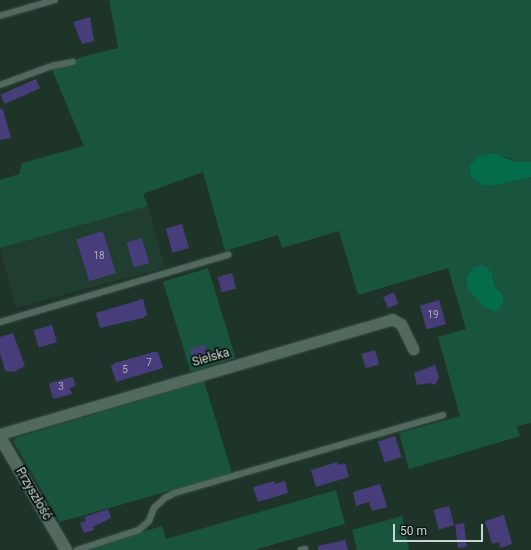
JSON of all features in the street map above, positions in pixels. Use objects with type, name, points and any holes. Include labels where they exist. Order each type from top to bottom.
[{"type":"street","name":"Sielska","points":[[0,434],[392,319],[401,324],[413,349]]},
{"type":"street","name":"Przyszłość","points":[[0,437],[66,550]]},
{"type":"lane","points":[[0,16],[55,0]]},
{"type":"lane","points":[[0,85],[52,66],[73,62]]},
{"type":"lane","points":[[0,322],[228,255]]},
{"type":"lane","points":[[77,550],[139,530],[149,521],[154,508],[165,498],[175,493],[443,415]]},
{"type":"shaded area","points":[[109,0],[531,0],[531,162],[517,162],[507,157],[477,157],[469,166],[470,175],[483,185],[493,186],[531,177],[531,423],[517,426],[520,436],[409,469],[399,433],[460,416],[438,337],[466,329],[448,268],[358,295],[339,231],[282,248],[278,235],[225,251],[203,172],[143,194],[148,206],[0,248],[0,180],[19,174],[22,163],[84,146],[52,70],[81,57],[118,48]],"holes":[[[492,272],[495,286],[500,291],[476,297],[469,289]]]},
{"type":"shaded area","points":[[148,206],[165,268],[16,308],[0,246]]},
{"type":"shaded area","points":[[208,268],[235,358],[191,372],[163,282]]},
{"type":"shaded area","points":[[204,381],[232,473],[60,522],[13,441],[18,437]]},
{"type":"shaded area","points":[[336,490],[345,524],[254,550],[82,550],[162,526],[166,539]]},
{"type":"shaded area","points":[[402,516],[409,550],[357,550],[352,530]]},
{"type":"green space","points":[[493,153],[517,162],[531,162],[531,177],[493,186],[483,185],[474,180],[470,174],[469,166],[477,157]]},
{"type":"green space","points":[[482,265],[492,272],[495,286],[503,296],[503,302],[496,312],[484,307],[468,289],[466,281],[472,268]]},
{"type":"building","points":[[90,17],[94,41],[82,44],[73,22]]},
{"type":"building","points":[[36,79],[40,88],[4,104],[0,95]]},
{"type":"building","points":[[0,109],[3,109],[11,138],[0,140]]},
{"type":"building","points":[[182,224],[189,248],[173,253],[166,229]]},
{"type":"building","points":[[103,231],[116,273],[89,281],[76,239]]},
{"type":"building","points":[[142,238],[149,263],[134,267],[127,242]]},
{"type":"building","points":[[232,273],[236,288],[222,292],[218,277]]},
{"type":"building","points":[[394,292],[398,304],[388,308],[383,297]]},
{"type":"building","points":[[143,299],[147,315],[143,318],[100,328],[96,313]]},
{"type":"building","points":[[439,300],[446,324],[427,330],[420,306]]},
{"type":"building","points":[[52,325],[57,342],[39,348],[34,330]]},
{"type":"building","points":[[13,333],[25,366],[14,372],[5,371],[0,353],[0,337]]},
{"type":"building","points":[[205,345],[209,358],[194,363],[190,350]]},
{"type":"building","points":[[375,350],[379,364],[366,368],[362,354]]},
{"type":"building","points":[[153,352],[158,352],[163,368],[116,382],[111,366],[115,363]]},
{"type":"building","points":[[435,365],[439,378],[435,385],[430,383],[417,385],[414,373]]},
{"type":"building","points":[[73,377],[76,386],[70,388],[72,394],[53,399],[49,383]]},
{"type":"building","points":[[395,436],[402,457],[385,462],[378,442]]},
{"type":"building","points":[[337,462],[338,465],[345,463],[349,477],[316,487],[311,470]]},
{"type":"building","points":[[274,481],[275,484],[285,481],[288,493],[258,502],[253,487]]},
{"type":"building","points":[[380,484],[387,507],[372,511],[369,502],[356,506],[353,492]]},
{"type":"building","points":[[449,506],[454,525],[439,529],[434,510]]},
{"type":"building","points":[[108,509],[111,518],[93,527],[94,530],[84,533],[80,523],[86,521],[84,517]]},
{"type":"building","points":[[504,515],[512,544],[500,548],[499,542],[492,544],[485,521]]},
{"type":"building","points":[[464,523],[467,547],[458,548],[455,524]]},
{"type":"building","points":[[345,540],[348,550],[318,550],[318,546]]}]
